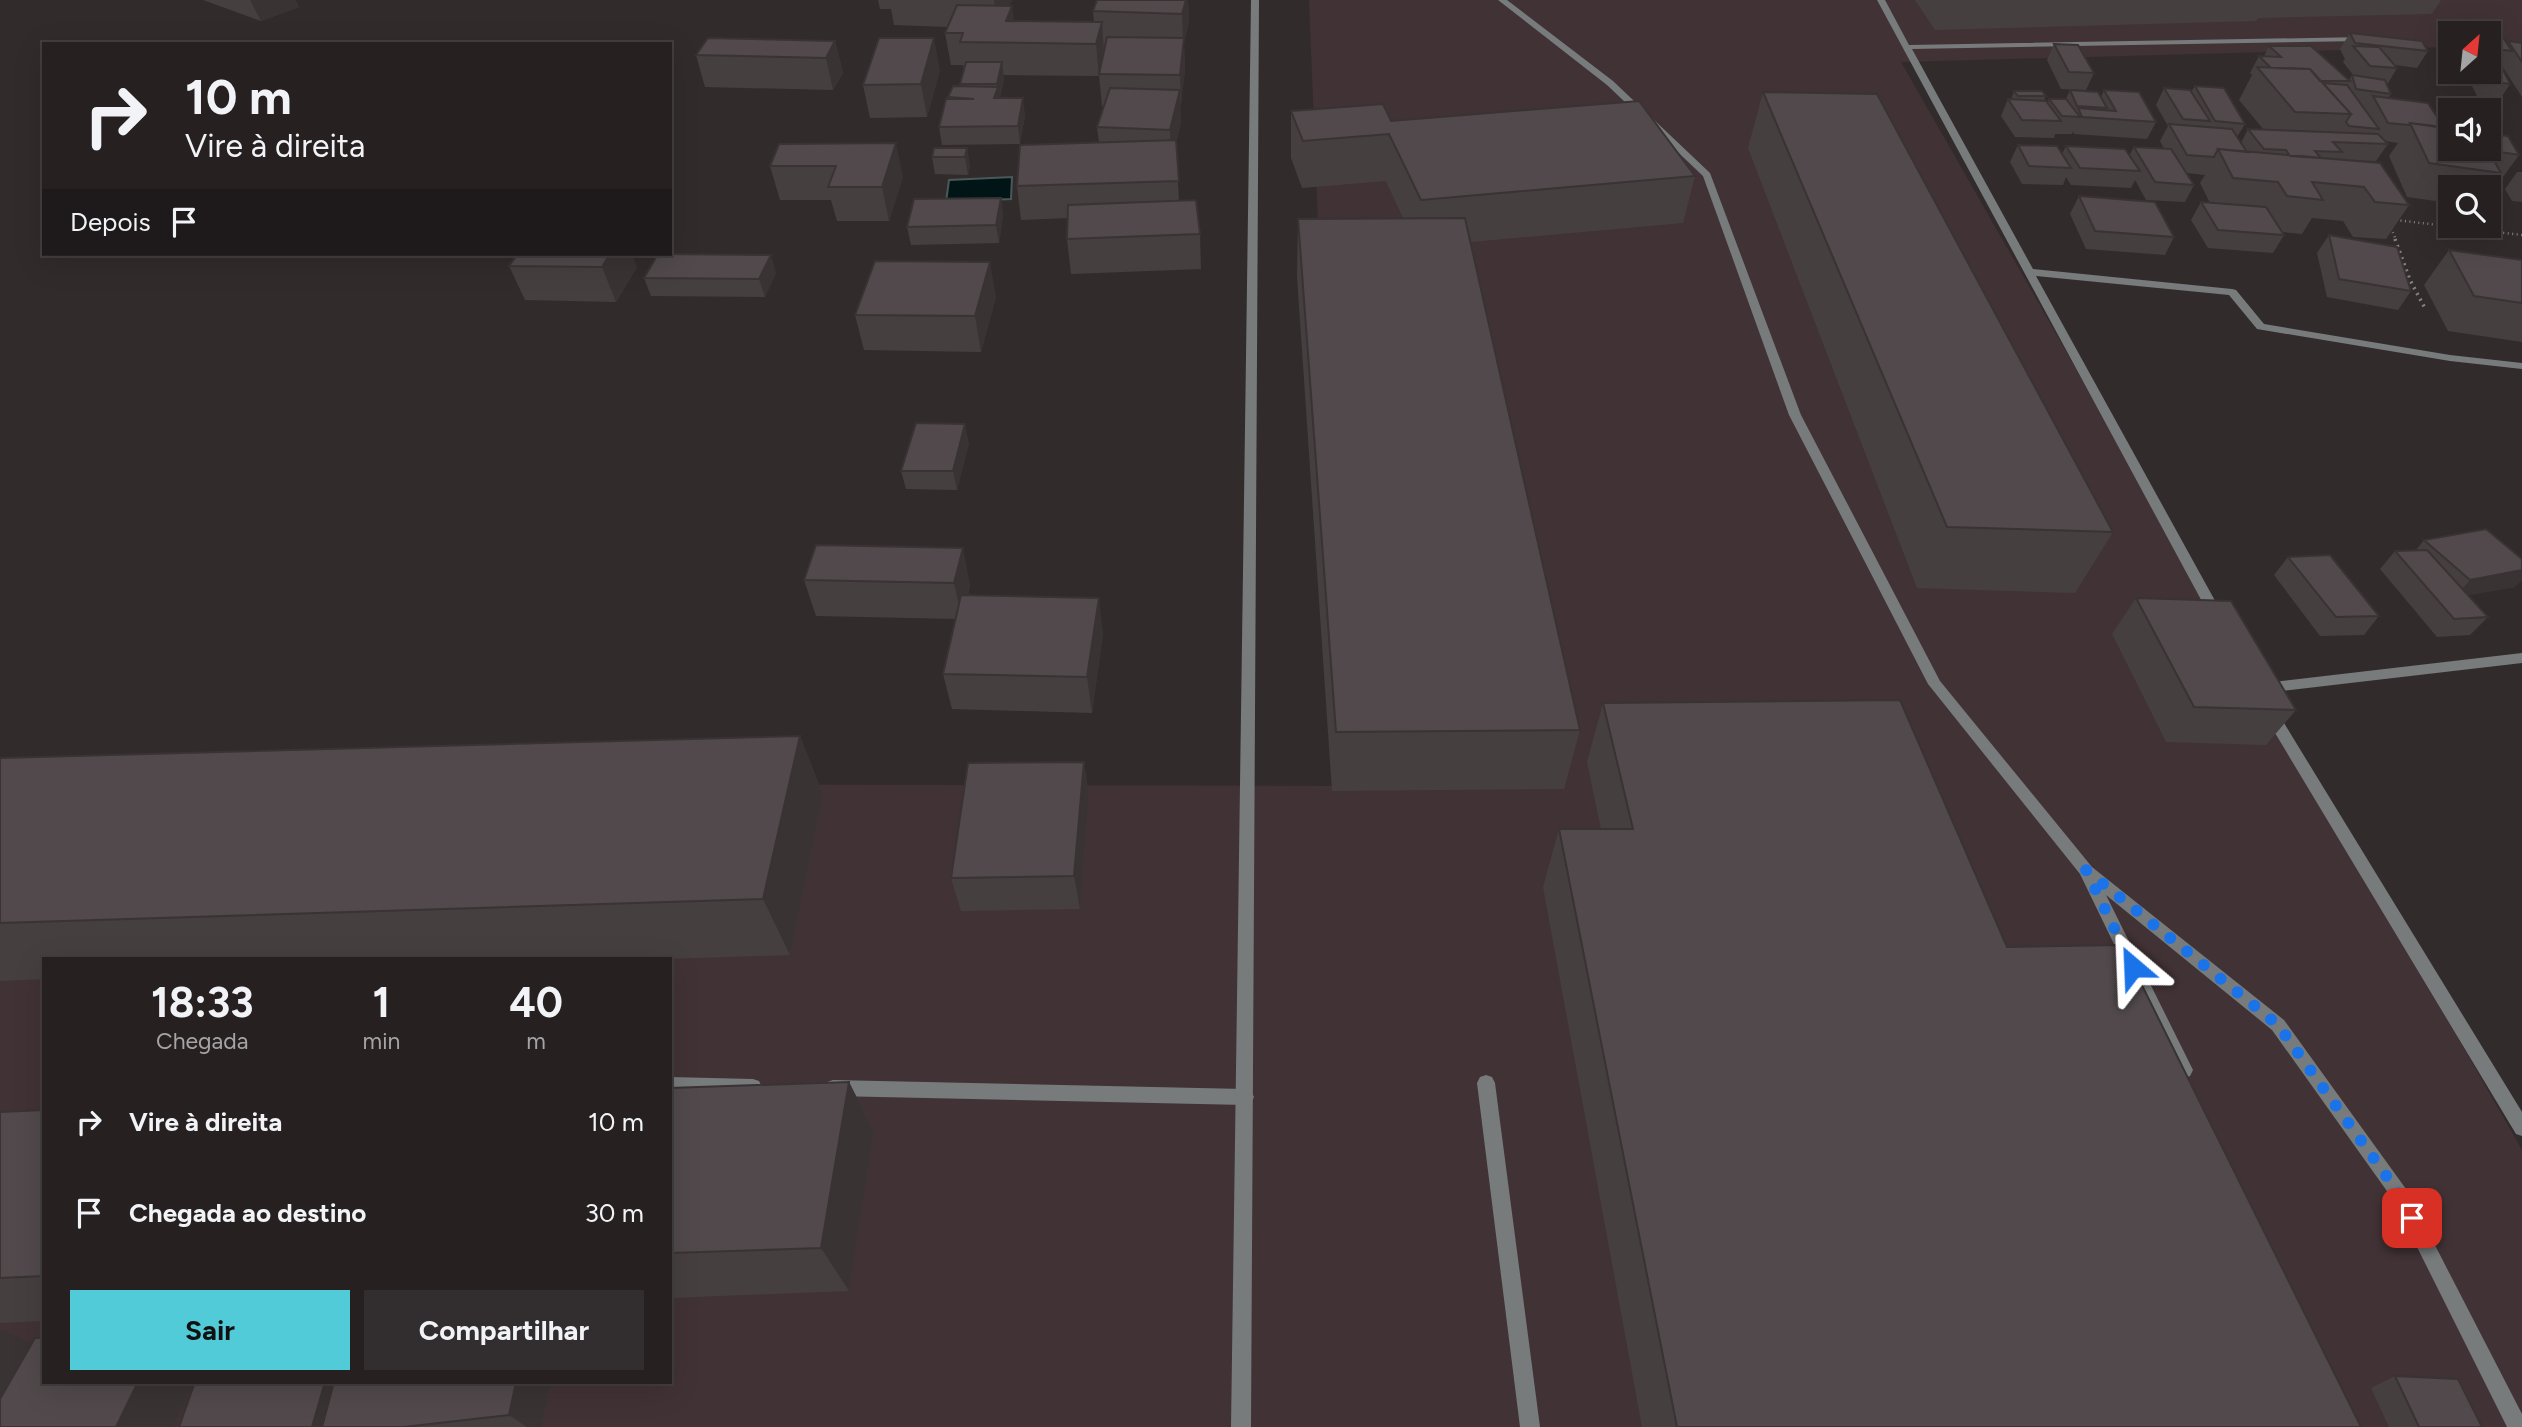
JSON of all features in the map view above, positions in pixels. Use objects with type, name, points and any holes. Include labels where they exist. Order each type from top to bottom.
[{"type":"street","points":[[1241,1427],[1255,0]]},
{"type":"street","points":[[1502,0],[1610,83],[1707,174],[1795,415],[1935,684],[2086,870],[2278,1025],[2400,1195],[2518,1427]]},
{"type":"street","points":[[1881,0],[2223,628]]},
{"type":"street","points":[[1908,47],[2368,39]]},
{"type":"street","points":[[2028,272],[2232,292],[2261,327],[2450,358],[2522,366]]},
{"type":"street","points":[[2522,658],[2253,683],[2522,1128]]},
{"type":"street","points":[[2086,870],[2189,1080]]},
{"type":"street","points":[[1486,1083],[1530,1427]]},
{"type":"street","points":[[672,1085],[766,1087]]},
{"type":"street","points":[[821,1088],[1244,1097]]},
{"type":"path","points":[[2450,358],[2410,279],[2387,219],[2522,234]]},
{"type":"shaded area","points":[[1309,0],[2522,0],[2522,44],[2501,45],[2501,21],[2438,21],[2438,47],[1901,62],[2522,1150],[2522,1427],[0,1427],[0,787],[135,783],[1341,786]]},
{"type":"shaded area","points":[[1012,177],[1011,199],[946,202],[949,180]]},
{"type":"building","points":[[1097,0],[1186,0],[1182,14],[1093,11]]},
{"type":"building","points":[[957,5],[1012,6],[1006,21],[1102,22],[1096,44],[960,42],[963,33],[945,33]]},
{"type":"building","points":[[2350,33],[2422,41],[2428,51],[2355,43]]},
{"type":"building","points":[[2501,36],[2502,36],[2512,51],[2501,50]]},
{"type":"building","points":[[1107,37],[1184,38],[1180,75],[1099,74]]},
{"type":"building","points":[[708,38],[835,41],[826,58],[696,55]]},
{"type":"building","points":[[879,38],[934,38],[921,84],[863,85]]},
{"type":"building","points":[[2508,41],[2522,43],[2522,62]]},
{"type":"building","points":[[2054,44],[2078,45],[2094,73],[2069,72]]},
{"type":"building","points":[[2269,46],[2311,46],[2350,81],[2320,81],[2310,69],[2271,68],[2259,56],[2281,57]]},
{"type":"building","points":[[2353,46],[2379,47],[2397,68],[2370,66]]},
{"type":"building","points":[[966,62],[1002,62],[997,84],[960,84]]},
{"type":"building","points":[[2501,66],[2510,84],[2501,83]]},
{"type":"building","points":[[2257,67],[2310,69],[2351,114],[2295,112]]},
{"type":"building","points":[[2352,75],[2385,80],[2391,94],[2356,89]]},
{"type":"building","points":[[2323,83],[2347,85],[2379,129],[2349,126],[2346,122],[2351,114]]},
{"type":"building","points":[[953,86],[998,87],[994,98],[1023,98],[1018,126],[939,127],[946,99],[974,99],[948,97]]},
{"type":"building","points":[[2195,86],[2224,88],[2245,124],[2215,121]]},
{"type":"building","points":[[1110,88],[1180,90],[1170,130],[1097,127]]},
{"type":"building","points":[[2164,88],[2190,90],[2210,121],[2183,119]]},
{"type":"building","points":[[2070,90],[2098,92],[2107,108],[2077,106]]},
{"type":"building","points":[[2104,90],[2139,92],[2156,122],[2082,117],[2078,108],[2116,111]]},
{"type":"building","points":[[2014,91],[2042,91],[2046,96],[2018,96]]},
{"type":"building","points":[[1763,92],[1877,94],[2113,532],[1947,527]]},
{"type":"building","points":[[2373,96],[2428,103],[2438,119],[2438,127],[2388,123]]},
{"type":"building","points":[[2008,99],[2046,101],[2061,121],[2022,120]]},
{"type":"building","points":[[2049,99],[2066,99],[2080,117],[2062,116]]},
{"type":"building","points":[[1639,101],[1695,176],[1421,200],[1389,134],[1303,141],[1291,111],[1383,104],[1391,121]]},
{"type":"building","points":[[2410,123],[2438,126],[2438,161],[2494,161],[2501,173],[2429,163]]},
{"type":"building","points":[[2169,124],[2232,129],[2247,152],[2218,149],[2214,157],[2187,155]]},
{"type":"building","points":[[2248,129],[2378,134],[2388,144],[2333,142],[2342,152],[2315,151],[2321,158],[2290,156],[2286,150],[2264,149]]},
{"type":"building","points":[[2501,135],[2508,136],[2519,155],[2501,152]]},
{"type":"building","points":[[1176,140],[1179,181],[1017,186],[1020,145]]},
{"type":"building","points":[[896,143],[882,187],[828,187],[836,166],[770,166],[779,144]]},
{"type":"building","points":[[2018,145],[2057,146],[2071,168],[2029,166]]},
{"type":"building","points":[[2066,146],[2125,149],[2140,171],[2080,168]]},
{"type":"building","points":[[2134,147],[2171,149],[2194,185],[2155,182]]},
{"type":"building","points":[[934,148],[967,148],[965,157],[932,157]]},
{"type":"building","points":[[2218,149],[2380,163],[2409,205],[2375,202],[2364,187],[2312,182],[2323,200],[2287,196],[2278,182],[2233,178]]},
{"type":"building","points":[[2079,196],[2155,202],[2174,237],[2095,231]]},
{"type":"building","points":[[1001,198],[996,225],[907,227],[914,199]]},
{"type":"building","points":[[1196,200],[1200,234],[1067,239],[1068,205]]},
{"type":"building","points":[[2201,202],[2266,207],[2284,235],[2218,230]]},
{"type":"building","points":[[1465,218],[1580,730],[1336,732],[1298,219]]},
{"type":"building","points":[[2329,235],[2397,247],[2411,291],[2339,279]]},
{"type":"building","points":[[2449,250],[2522,260],[2522,303],[2474,296]]},
{"type":"building","points":[[771,255],[759,279],[644,278],[657,256]]},
{"type":"building","points":[[516,256],[609,256],[602,267],[509,266]]},
{"type":"building","points":[[875,261],[990,262],[975,316],[855,315]]},
{"type":"building","points":[[916,423],[965,424],[953,471],[901,471]]},
{"type":"building","points":[[2486,529],[2522,559],[2522,570],[2470,580],[2424,540]]},
{"type":"building","points":[[816,545],[963,548],[954,583],[804,580]]},
{"type":"building","points":[[2427,550],[2488,617],[2454,619],[2395,551]]},
{"type":"building","points":[[2330,555],[2379,616],[2336,617],[2288,557]]},
{"type":"building","points":[[961,595],[1099,598],[1087,677],[943,674]]},
{"type":"building","points":[[2136,598],[2231,601],[2296,710],[2194,707]]},
{"type":"building","points":[[1900,700],[2007,947],[2122,945],[2361,1427],[1677,1427],[1559,829],[1633,829],[1603,703]]},
{"type":"building","points":[[800,736],[763,899],[0,923],[0,758]]},
{"type":"building","points":[[1084,762],[1074,876],[951,878],[968,763]]},
{"type":"building","points":[[849,1082],[821,1248],[672,1253],[672,1088]]},
{"type":"building","points":[[42,1110],[42,1276],[0,1278],[0,1112]]},
{"type":"building","points":[[35,1338],[42,1338],[42,1384],[137,1384],[116,1427],[0,1427],[0,1399]]},
{"type":"building","points":[[2395,1376],[2458,1379],[2482,1427],[2419,1427]]},
{"type":"building","points":[[194,1384],[324,1384],[312,1427],[179,1427]]},
{"type":"building","points":[[333,1384],[516,1384],[509,1415],[404,1427],[322,1427]]},
{"type":"route","points":[[2133,967],[2086,870],[2278,1025],[2400,1195],[2412,1218]]}]
